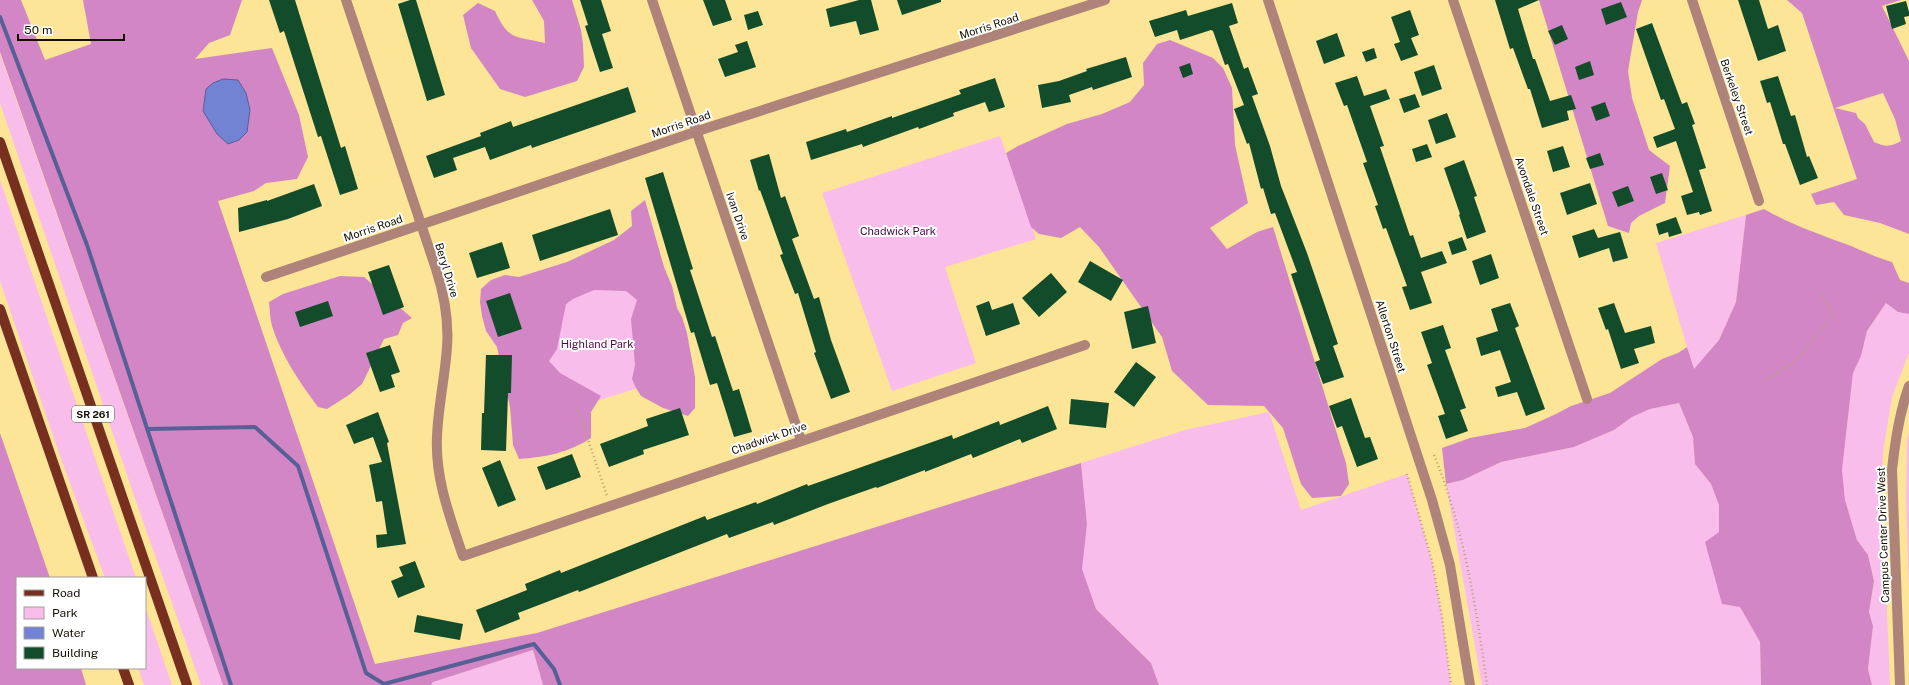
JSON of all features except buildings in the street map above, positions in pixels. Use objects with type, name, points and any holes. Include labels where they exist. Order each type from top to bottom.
[{"type":"main road","name":"SR 261","points":[[0,142],[186,685]]},
{"type":"main road","points":[[0,309],[93,577]]},
{"type":"main road","points":[[124,669],[129,685]]},
{"type":"street","name":"Beryl Drive","points":[[346,0],[442,287],[445,304],[447,345],[436,437],[437,455],[443,495],[462,556]]},
{"type":"street","name":"Ivan Drive","points":[[652,0],[801,440]]},
{"type":"street","name":"Morris Road","points":[[266,276],[697,131],[1105,0]]},
{"type":"street","name":"Allerton Street","points":[[1268,0],[1432,500],[1450,565],[1470,685]]},
{"type":"street","name":"Avondale Street","points":[[1453,0],[1588,400]]},
{"type":"street","name":"Berkeley Street","points":[[1692,0],[1759,201]]},
{"type":"street","name":"Chadwick Drive","points":[[462,556],[1084,345]]},
{"type":"street","name":"Campus Center Drive West","points":[[1900,685],[1892,470],[1895,439],[1900,412],[1909,386]]},
{"type":"path","points":[[1767,379],[1794,362],[1834,315],[1819,290]]},
{"type":"path","points":[[577,407],[607,497]]},
{"type":"path","points":[[1434,455],[1450,495],[1466,555],[1487,685]]},
{"type":"path","points":[[1407,474],[1432,562],[1442,617],[1451,685]]},
{"type":"green space","points":[[0,54],[223,685],[201,685],[140,513],[0,103]]},
{"type":"green space","name":"Chadwick Park","points":[[1000,136],[1036,239],[945,267],[976,363],[892,391],[822,193]]},
{"type":"green space","points":[[0,180],[136,577],[105,577],[60,456],[0,281]]},
{"type":"green space","points":[[1746,215],[1736,302],[1719,340],[1694,370],[1656,243]]},
{"type":"green space","name":"Highland Park","points":[[613,274],[644,294],[653,383],[572,409],[540,372],[554,286]]},
{"type":"green space","points":[[1886,303],[1898,312],[1909,314],[1909,353],[1892,397],[1883,452],[1882,482],[1890,685],[1872,685],[1868,669],[1873,626],[1869,612],[1874,581],[1868,555],[1857,540],[1845,500],[1842,470],[1853,373],[1861,356],[1867,331]]},
{"type":"green space","points":[[1679,403],[1693,437],[1695,464],[1711,484],[1719,505],[1719,532],[1740,607],[1760,642],[1761,685],[1482,685],[1446,484],[1463,480],[1501,462],[1574,447],[1614,430],[1632,417],[1650,409]]},
{"type":"green space","points":[[1269,412],[1301,510],[1407,474],[1432,561],[1442,617],[1451,685],[1159,685],[1151,663],[1096,609],[1081,569],[1087,524],[1081,463],[1185,430]]},
{"type":"green space","points":[[1909,431],[1909,592],[1906,498],[1907,442]]},
{"type":"green space","points":[[146,609],[172,685],[144,685],[138,669],[146,669]]},
{"type":"green space","points":[[533,650],[543,685],[431,685],[432,682]]},
{"type":"shaded area","points":[[0,0],[21,0],[45,60],[91,44],[83,0],[242,0],[230,35],[209,43],[195,59],[272,48],[299,115],[308,157],[297,179],[266,183],[254,191],[218,201],[375,664],[537,633],[1081,463],[1087,524],[1082,569],[1096,609],[1151,663],[1159,685],[543,685],[533,650],[433,682],[431,685],[223,685],[0,52]]},
{"type":"shaded area","points":[[532,0],[572,0],[581,30],[584,67],[577,81],[525,97],[500,89],[471,48],[463,15],[478,3],[495,11],[504,28],[514,36],[545,43],[544,21]]},
{"type":"shaded area","points":[[1539,0],[1642,0],[1638,12],[1628,71],[1632,98],[1649,150],[1670,166],[1665,203],[1639,216],[1631,223],[1629,233],[1608,226]]},
{"type":"shaded area","points":[[1787,0],[1901,0],[1882,6],[1909,61],[1909,234],[1880,223],[1844,215],[1834,202],[1816,205],[1811,194],[1857,179],[1802,13]],"holes":[[[1883,93],[1895,119],[1901,141],[1891,145],[1881,145],[1874,142],[1865,124],[1858,118],[1856,113],[1835,108]]]},
{"type":"shaded area","points":[[1170,40],[1213,58],[1223,68],[1232,88],[1235,145],[1248,203],[1210,228],[1227,249],[1257,232],[1273,227],[1346,463],[1349,484],[1341,496],[1312,498],[1301,484],[1283,428],[1264,406],[1208,405],[1172,371],[1162,337],[1099,247],[1080,227],[1061,238],[1039,234],[1031,227],[1006,153],[1067,124],[1102,114],[1130,102],[1144,85],[1143,63],[1157,44]]},
{"type":"shaded area","points":[[645,200],[664,267],[672,286],[677,308],[682,317],[687,333],[695,377],[695,408],[688,416],[663,408],[641,396],[632,379],[635,365],[631,319],[637,300],[626,291],[594,290],[573,299],[566,304],[557,349],[549,361],[560,373],[601,396],[591,412],[591,438],[565,451],[538,457],[519,459],[513,445],[510,407],[497,347],[486,331],[482,316],[480,302],[481,289],[491,280],[505,275],[519,277],[567,262],[614,240],[632,226],[631,211]]},
{"type":"shaded area","points":[[1764,209],[1803,228],[1892,262],[1900,280],[1909,283],[1909,314],[1898,312],[1886,303],[1867,331],[1861,356],[1853,373],[1842,470],[1845,500],[1857,540],[1868,555],[1874,581],[1869,612],[1873,626],[1868,669],[1872,685],[1761,685],[1760,642],[1740,607],[1722,604],[1705,542],[1719,532],[1719,505],[1711,484],[1695,464],[1693,437],[1679,403],[1650,409],[1632,417],[1614,430],[1574,447],[1501,462],[1463,480],[1446,484],[1442,448],[1470,438],[1525,428],[1571,406],[1610,393],[1662,359],[1678,353],[1687,347],[1694,369],[1719,340],[1736,302],[1746,215]]},
{"type":"shaded area","points":[[340,276],[364,277],[412,318],[403,323],[398,335],[384,339],[362,384],[349,395],[327,409],[318,407],[280,348],[272,326],[269,302],[283,294]]},
{"type":"shaded area","points":[[0,433],[50,577],[16,577],[16,669],[81,669],[86,685],[0,685]]},
{"type":"water","points":[[223,79],[238,80],[246,93],[250,110],[247,132],[239,140],[228,144],[217,134],[203,111],[206,89],[213,83]]},
{"type":"waterway","points":[[0,17],[87,245],[231,685]]},
{"type":"waterway","points":[[147,429],[255,427],[298,466],[366,673],[384,684],[534,644],[554,669],[560,685]]}]
